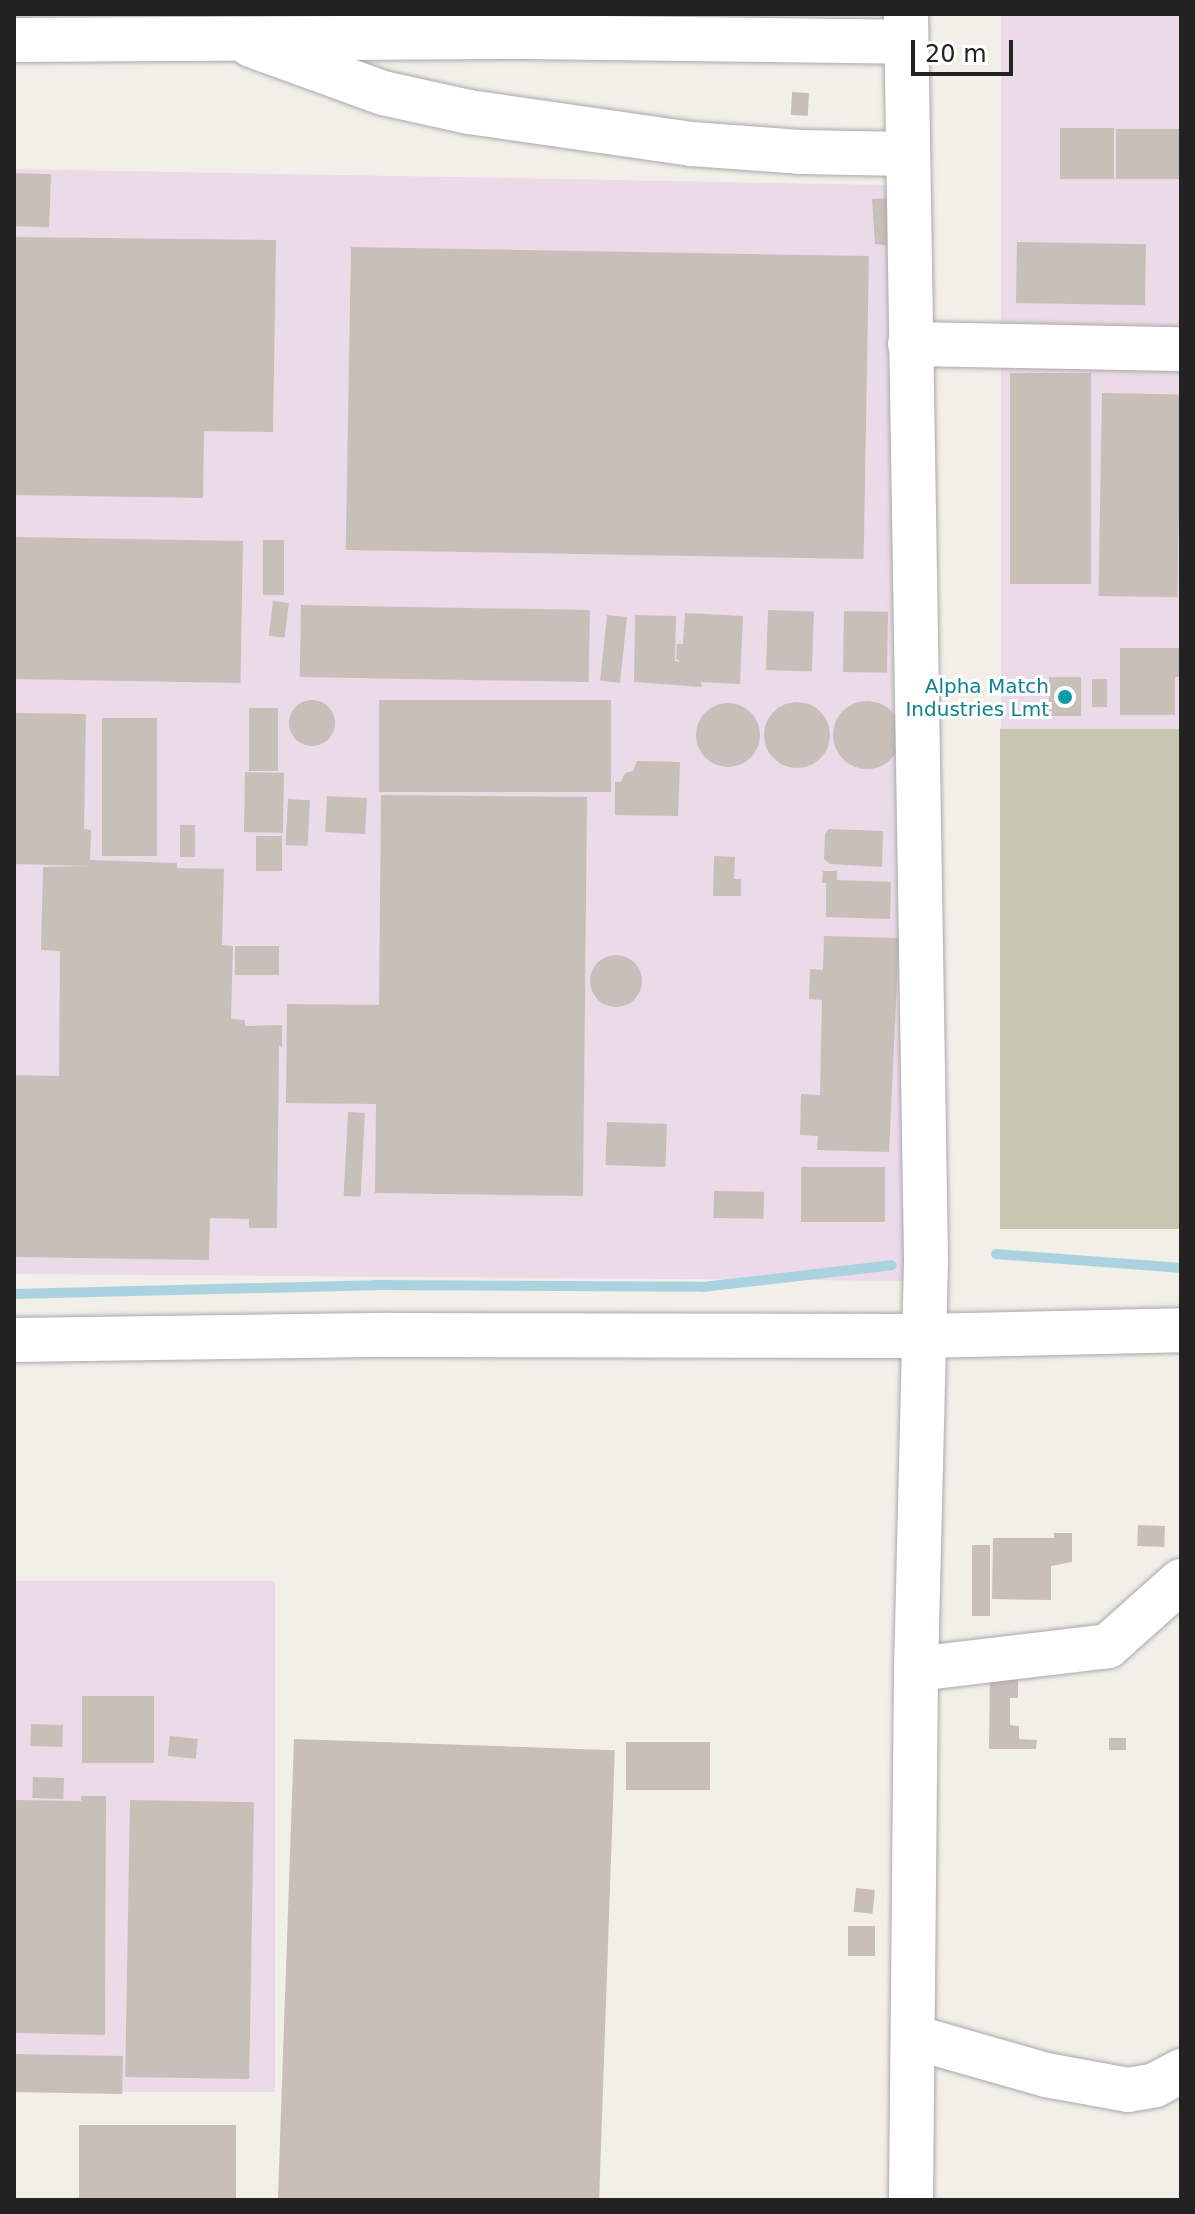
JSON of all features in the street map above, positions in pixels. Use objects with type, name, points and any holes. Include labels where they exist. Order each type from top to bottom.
[{"type":"street","points":[[14,40],[906,28],[925,1229],[916,1669],[911,2200]]},
{"type":"street","points":[[230,36],[306,67],[383,93],[469,112],[692,144],[800,152],[907,154]]},
{"type":"street","points":[[910,344],[1181,349]]},
{"type":"street","points":[[14,1340],[390,1335],[923,1336],[1181,1330]]},
{"type":"street","points":[[916,1669],[1108,1646],[1181,1581]]},
{"type":"street","points":[[913,2037],[1046,2075],[1128,2090],[1155,2085],[1181,2071]]},
{"type":"shaded area","name":"Alpha Match Industries Lmt","points":[[1001,14],[1181,14],[1181,729],[1001,729]]},
{"type":"shaded area","points":[[14,169],[891,185],[894,698],[926,699],[922,1281],[14,1274]]},
{"type":"shaded area","points":[[1000,729],[1181,729],[1181,1229],[1000,1229]]},
{"type":"shaded area","points":[[14,1581],[275,1581],[275,2092],[14,2092]]},
{"type":"building","points":[[792,92],[809,93],[808,116],[791,115]]},
{"type":"building","points":[[1060,128],[1114,128],[1114,179],[1060,179]]},
{"type":"building","points":[[1116,129],[1181,129],[1181,179],[1116,179]]},
{"type":"building","points":[[14,173],[51,174],[49,227],[14,226]]},
{"type":"building","points":[[891,198],[891,246],[875,244],[872,199]]},
{"type":"building","points":[[14,237],[276,240],[273,432],[204,431],[203,498],[14,495]]},
{"type":"building","points":[[1017,242],[1146,244],[1145,305],[1016,303]]},
{"type":"building","points":[[351,247],[869,256],[864,559],[346,550]]},
{"type":"building","points":[[1010,373],[1091,373],[1091,584],[1010,584]]},
{"type":"building","points":[[1102,393],[1181,394],[1177,597],[1098,596]]},
{"type":"building","points":[[14,537],[243,541],[240,683],[14,679]]},
{"type":"building","points":[[263,540],[284,540],[284,595],[263,595]]},
{"type":"building","points":[[273,601],[289,603],[285,638],[269,636]]},
{"type":"building","points":[[301,605],[590,610],[589,682],[300,677]]},
{"type":"building","points":[[768,610],[814,612],[812,672],[766,670]]},
{"type":"building","points":[[844,611],[888,612],[887,673],[843,672]]},
{"type":"building","points":[[685,613],[743,616],[740,684],[701,682],[702,687],[634,682],[635,615],[676,616],[675,661],[681,662],[676,659],[677,644],[683,644]]},
{"type":"building","points":[[607,615],[627,617],[620,683],[600,681]]},
{"type":"building","points":[[1120,648],[1181,648],[1181,677],[1175,677],[1175,715],[1120,715]]},
{"type":"building","name":"Alpha Match Industries Lmt","points":[[1049,677],[1081,677],[1081,716],[1049,716]]},
{"type":"building","points":[[1092,679],[1107,679],[1107,707],[1092,707]]},
{"type":"building","points":[[312,700],[328,707],[335,723],[328,739],[312,746],[296,739],[289,723],[296,707]]},
{"type":"building","points":[[379,700],[611,700],[611,792],[379,792]]},
{"type":"building","points":[[867,701],[891,711],[901,735],[891,759],[867,769],[843,759],[833,735],[843,711]]},
{"type":"building","points":[[797,702],[810,705],[820,712],[827,722],[830,735],[827,748],[820,758],[810,765],[797,768],[784,765],[774,758],[767,748],[764,735],[767,722],[774,712],[784,705]]},
{"type":"building","points":[[722,703],[734,703],[751,712],[758,723],[758,747],[751,758],[734,767],[722,767],[710,762],[701,753],[696,741],[696,729],[701,717],[710,708]]},
{"type":"building","points":[[249,708],[278,708],[278,771],[249,771]]},
{"type":"building","points":[[14,713],[86,714],[84,829],[91,830],[90,860],[177,863],[177,868],[224,869],[222,945],[233,946],[231,1019],[245,1020],[245,1026],[282,1025],[282,1047],[279,1046],[277,1228],[249,1228],[249,1219],[210,1218],[209,1260],[14,1257],[14,1075],[59,1076],[60,951],[41,950],[43,867],[91,866],[14,864]]},
{"type":"building","points":[[102,718],[157,718],[157,856],[102,856]]},
{"type":"building","points":[[637,761],[680,762],[678,816],[615,815],[615,782],[621,782],[625,773],[633,771]]},
{"type":"building","points":[[245,772],[284,773],[283,833],[244,832]]},
{"type":"building","points":[[381,795],[587,797],[583,1196],[375,1193],[376,1104],[286,1103],[287,1004],[379,1005]]},
{"type":"building","points":[[327,796],[367,798],[365,834],[325,832]]},
{"type":"building","points":[[288,799],[310,800],[308,846],[286,845]]},
{"type":"building","points":[[180,825],[195,825],[195,857],[180,857]]},
{"type":"building","points":[[829,829],[883,831],[882,867],[830,864],[824,859],[825,834]]},
{"type":"building","points":[[256,836],[282,836],[282,871],[256,871]]},
{"type":"building","points":[[714,856],[735,857],[734,879],[741,879],[741,896],[713,896]]},
{"type":"building","points":[[823,871],[837,871],[837,880],[891,882],[890,919],[826,917]]},
{"type":"building","points":[[824,936],[899,938],[889,1152],[817,1150],[818,1136],[800,1135],[801,1094],[820,1095],[822,1000],[809,999],[810,969],[823,970]]},
{"type":"building","points":[[235,946],[279,946],[279,975],[235,975]]},
{"type":"building","points":[[616,955],[634,963],[642,981],[634,999],[616,1007],[598,999],[590,981],[598,963]]},
{"type":"building","points":[[348,1112],[365,1113],[361,1197],[344,1196]]},
{"type":"building","points":[[607,1122],[667,1124],[665,1167],[605,1165]]},
{"type":"building","points":[[801,1167],[885,1167],[885,1222],[801,1222]]},
{"type":"building","points":[[714,1191],[764,1192],[764,1219],[714,1218]]},
{"type":"building","points":[[1138,1525],[1165,1526],[1164,1547],[1137,1546]]},
{"type":"building","points":[[1054,1533],[1072,1533],[1072,1562],[1051,1566],[1051,1600],[992,1599],[993,1538],[1054,1538]]},
{"type":"building","points":[[972,1545],[990,1545],[990,1616],[972,1616]]},
{"type":"building","points":[[990,1669],[1018,1669],[1018,1698],[1010,1698],[1010,1725],[1019,1726],[1019,1739],[1037,1740],[1036,1749],[989,1749]]},
{"type":"building","points":[[82,1696],[154,1696],[154,1763],[82,1763]]},
{"type":"building","points":[[31,1724],[63,1725],[62,1747],[30,1746]]},
{"type":"building","points":[[170,1736],[198,1739],[196,1759],[168,1756]]},
{"type":"building","points":[[1109,1738],[1126,1738],[1126,1750],[1109,1750]]},
{"type":"building","points":[[294,1739],[615,1750],[599,2200],[278,2200]]},
{"type":"building","points":[[626,1742],[710,1742],[710,1790],[626,1790]]},
{"type":"building","points":[[33,1777],[64,1778],[63,1799],[32,1798]]},
{"type":"building","points":[[81,1796],[106,1796],[105,2035],[14,2033],[14,1800],[81,1801]]},
{"type":"building","points":[[130,1800],[254,1802],[249,2079],[125,2077]]},
{"type":"building","points":[[856,1888],[875,1890],[872,1914],[853,1912]]},
{"type":"building","points":[[848,1926],[875,1926],[875,1956],[848,1956]]},
{"type":"building","points":[[14,2054],[123,2056],[122,2094],[14,2092]]},
{"type":"building","points":[[79,2125],[236,2125],[236,2200],[79,2200]]},
{"type":"waterway","points":[[996,1254],[1181,1268]]},
{"type":"waterway","points":[[14,1294],[375,1285],[703,1287],[892,1265]]},
{"type":"place","name":"Alpha Match Industries Lmt","points":[[1065,697]]}]
